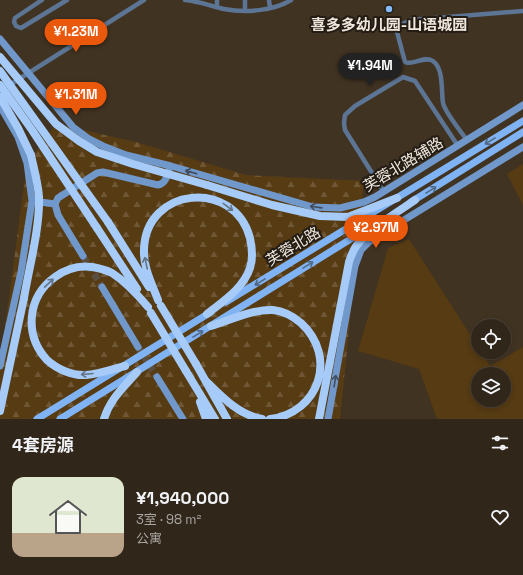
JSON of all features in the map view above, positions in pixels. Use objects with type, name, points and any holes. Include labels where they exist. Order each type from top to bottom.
[{"type":"highway","points":[[2,58],[56,124],[97,152],[272,205],[320,216],[348,217],[397,198]]},
{"type":"highway","points":[[0,71],[108,222],[160,303],[227,419]]},
{"type":"highway","points":[[0,85],[32,130],[150,310],[215,419]]},
{"type":"highway","points":[[0,411],[24,298],[37,223],[39,198],[31,155],[1,100]]},
{"type":"highway","points":[[160,303],[148,274],[144,250],[145,239],[153,219],[162,209],[182,200],[193,197],[215,200],[231,208],[248,229],[252,245],[252,254],[250,268],[242,283],[231,295],[206,314]]},
{"type":"highway","points":[[319,419],[349,262],[353,250],[367,235],[415,200]]},
{"type":"highway","points":[[125,366],[86,375],[61,370],[51,364],[42,354],[34,337],[31,315],[39,293],[49,281],[73,268],[84,266],[98,268],[111,273],[136,292],[150,310]]},
{"type":"highway","points":[[211,326],[258,311],[274,310],[296,319],[311,334],[320,357],[320,372],[317,384],[310,398],[300,407],[283,416],[270,419]]},
{"type":"highway","points":[[104,419],[108,407],[115,396],[136,372]]},
{"type":"highway","points":[[206,381],[229,403],[254,418],[262,419]]},
{"type":"highway","points":[[194,385],[206,419]]},
{"type":"main road","name":"芙蓉北路辅路","points":[[0,39],[73,126],[89,139],[126,155],[171,166],[313,206],[327,208],[350,206],[364,202],[384,192],[523,105]]},
{"type":"main road","points":[[0,366],[21,272],[32,201],[27,163],[18,137],[1,100]]},
{"type":"main road","name":"芙蓉北路","points":[[37,419],[523,120]]},
{"type":"main road","name":"芙蓉北路","points":[[60,419],[523,132]]},
{"type":"main road","points":[[328,419],[352,276],[361,250],[378,236],[523,147]]},
{"type":"main road","points":[[83,256],[58,215],[55,204],[58,198],[97,173],[103,172],[158,186],[164,182],[171,166]]},
{"type":"main road","points":[[32,201],[55,204]]},
{"type":"main road","points":[[102,287],[138,347]]},
{"type":"main road","points":[[157,377],[183,419]]},
{"type":"street","points":[[42,0],[15,18],[14,22],[16,26],[21,28],[67,0]]},
{"type":"street","points":[[0,92],[144,0]]},
{"type":"street","points":[[185,0],[191,0],[229,10],[270,8],[291,0]]},
{"type":"street","points":[[217,0],[217,7]]},
{"type":"street","points":[[245,0],[245,10]]},
{"type":"street","points":[[269,0],[270,8]]},
{"type":"street","points":[[467,140],[444,105],[440,76],[435,64],[428,60],[410,63],[405,62],[397,29],[399,26],[411,20],[523,11]]},
{"type":"street","points":[[384,192],[345,130],[345,115],[355,106],[403,77],[410,79],[415,81],[458,146]]},
{"type":"green space","points":[[56,124],[136,142],[246,175],[364,181],[340,419],[0,419],[0,365],[27,163]]},
{"type":"green space","points":[[523,164],[523,205],[507,174]]},
{"type":"green space","points":[[409,239],[471,336],[471,359],[486,359],[490,366],[502,359],[511,359],[511,354],[523,347],[523,419],[437,419],[419,369],[358,351],[388,248]]},
{"type":"tunnel","points":[[83,256],[102,287]]},
{"type":"tunnel","points":[[138,347],[157,377]]},
{"type":"place","name":"喜多多幼儿园-山语城园","points":[[389,9]]}]
